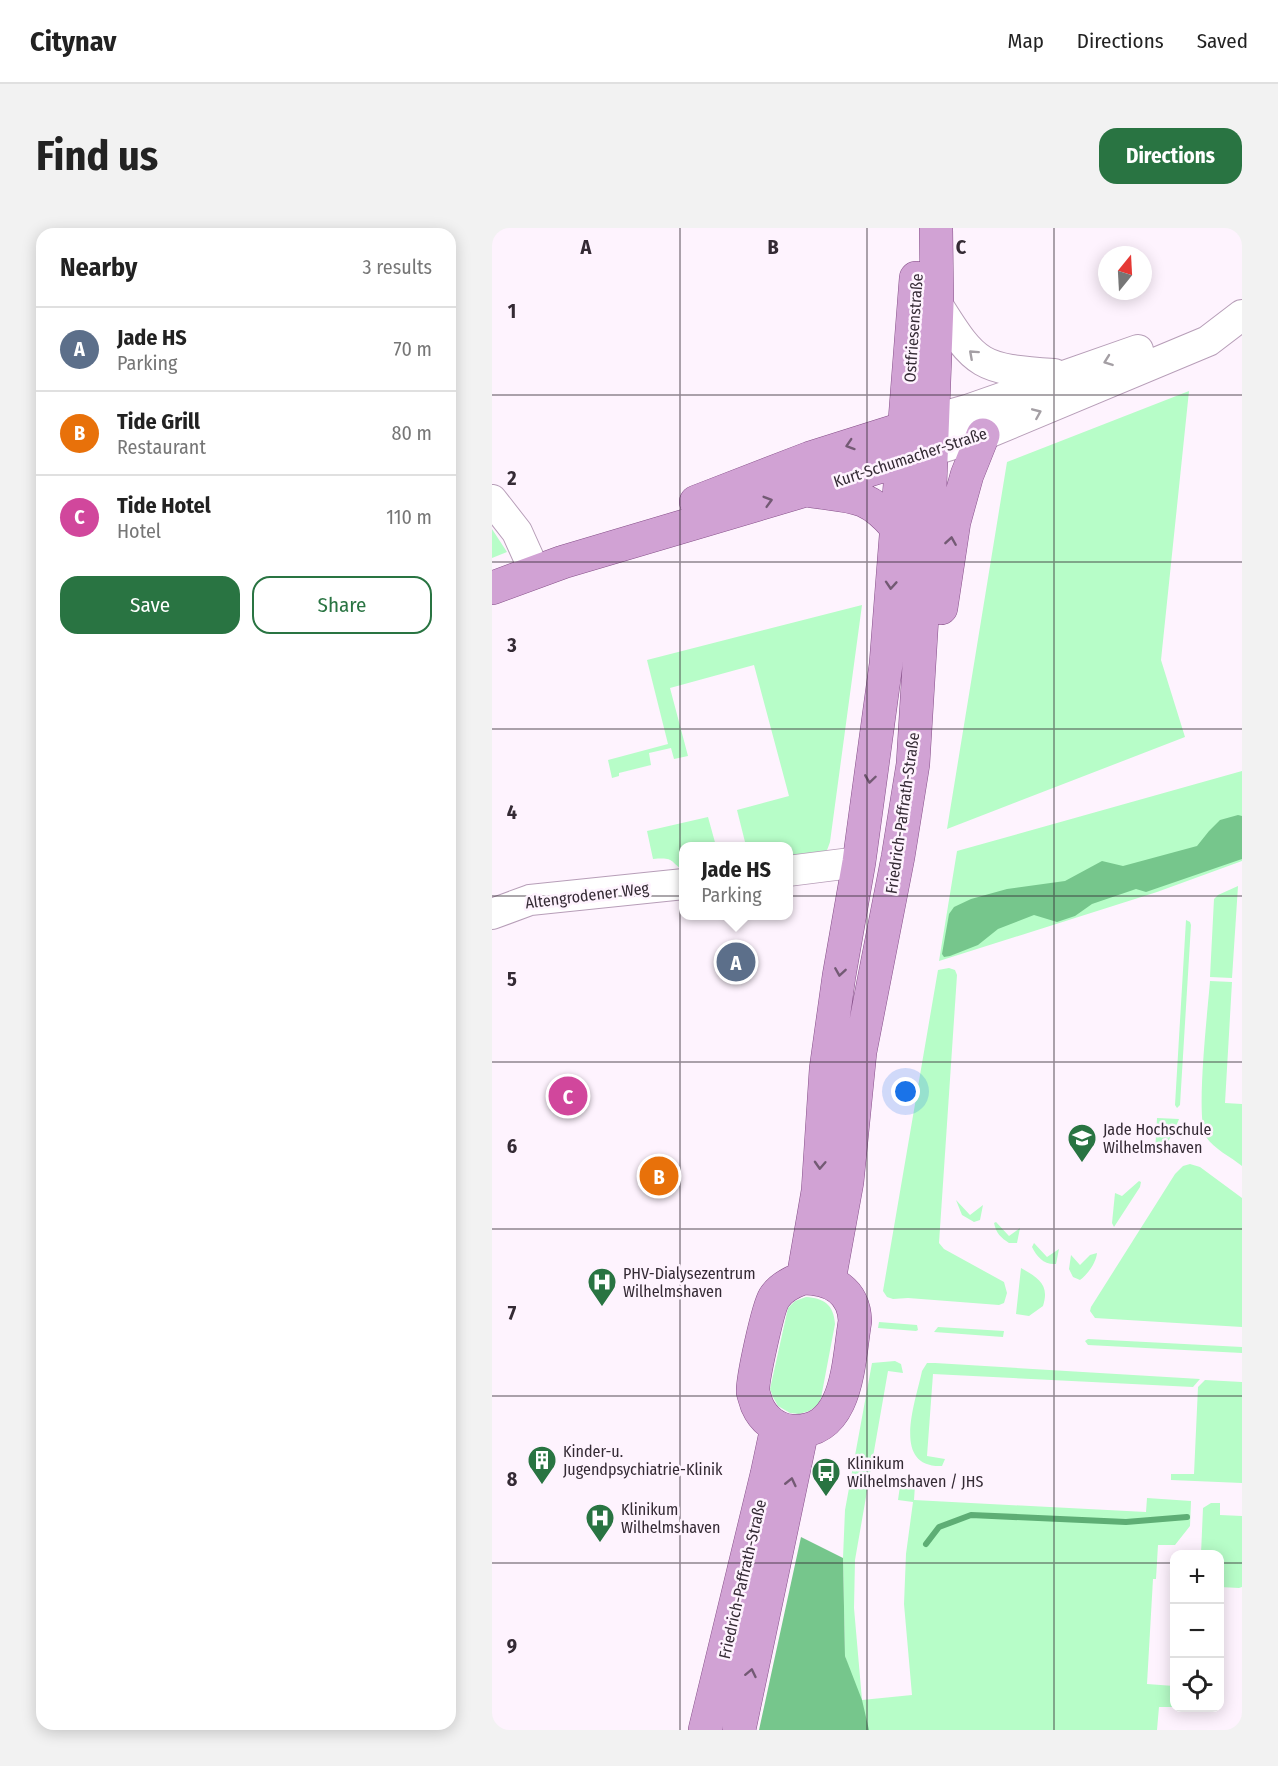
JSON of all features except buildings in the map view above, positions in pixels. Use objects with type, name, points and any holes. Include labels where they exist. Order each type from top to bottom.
[{"type":"main road","name":"Ostfriesenstraße","points":[[917,439],[920,228]]},
{"type":"main road","name":"Friedrich-Paffrath-Straße","points":[[816,1279],[818,1191],[830,1046],[839,976],[859,862],[886,664],[896,527],[917,439],[937,304],[936,228]]},
{"type":"main road","points":[[913,764],[934,660],[954,522],[967,475],[983,435]]},
{"type":"main road","name":"Friedrich-Paffrath-Straße","points":[[816,1279],[847,1182],[860,1052],[898,857],[913,764],[917,439]]},
{"type":"main road","name":"Kurt-Schumacher-Straße","points":[[492,588],[549,567],[806,490],[917,439]]},
{"type":"main road","name":"Kurt-Schumacher-Straße","points":[[549,567],[665,514],[810,458],[917,439]]},
{"type":"main road","points":[[806,490],[865,499],[882,510],[896,527]]},
{"type":"main road","points":[[816,1279],[849,1299],[854,1310],[855,1322],[845,1378],[839,1404],[830,1418],[818,1427],[789,1429],[766,1420],[753,1391],[768,1311],[774,1296],[790,1283],[816,1279]]},
{"type":"main road","name":"Friedrich-Paffrath-Straße","points":[[705,1730],[759,1508],[789,1429]]},
{"type":"main road","name":"Friedrich-Paffrath-Straße","points":[[739,1730],[789,1429]]},
{"type":"street","points":[[937,304],[958,337],[970,352],[984,363],[1011,371],[1069,375]]},
{"type":"street","name":"Kurt-Schumacher-Straße","points":[[917,439],[967,410],[1242,314]]},
{"type":"street","name":"Kurt-Schumacher-Straße","points":[[917,439],[983,435],[1209,341],[1242,314]]},
{"type":"street","points":[[492,500],[549,567]]},
{"type":"street","points":[[793,870],[859,862]]},
{"type":"street","name":"Altengrodener Weg","points":[[492,914],[530,900],[679,885]]},
{"type":"green space","points":[[1189,391],[1161,660],[1185,737],[947,829],[1007,462]]},
{"type":"green space","points":[[492,529],[507,552],[492,558]]},
{"type":"green space","points":[[862,605],[830,842],[826,853],[793,864],[793,842],[745,842],[737,810],[789,796],[754,665],[670,688],[688,756],[674,759],[671,748],[649,753],[651,765],[619,773],[619,776],[612,778],[608,760],[668,744],[647,660]]},
{"type":"green space","points":[[1242,771],[1242,861],[1157,892],[939,961],[957,851]]},
{"type":"green space","points":[[1242,816],[1242,859],[1146,892],[1136,889],[1092,904],[1075,916],[1057,922],[1034,915],[998,929],[978,945],[950,956],[944,957],[942,954],[949,914],[954,907],[971,899],[1007,889],[1065,881],[1102,861],[1123,866],[1197,846],[1220,820]]},
{"type":"green space","points":[[708,817],[715,842],[679,842],[679,867],[669,859],[653,859],[647,831]]},
{"type":"green space","points":[[1238,886],[1232,978],[1210,977],[1214,899]]},
{"type":"green space","points":[[1186,920],[1191,925],[1180,1105],[1177,1108],[1175,1105]]},
{"type":"green space","points":[[949,968],[955,970],[957,975],[939,1243],[944,1249],[1004,1282],[1007,1293],[1004,1303],[999,1305],[908,1298],[893,1299],[887,1297],[883,1291],[938,970]]},
{"type":"green space","points":[[1210,981],[1232,982],[1225,1103],[1242,1104],[1242,1166],[1209,1141],[1203,1126],[1202,1087]]},
{"type":"green space","points":[[1157,1118],[1179,1119],[1173,1134],[1157,1154],[1155,1153]]},
{"type":"green space","points":[[1190,1164],[1200,1167],[1242,1198],[1242,1327],[1095,1318],[1090,1311],[1091,1307],[1175,1174],[1183,1166]]},
{"type":"green space","points":[[1139,1181],[1141,1182],[1140,1187],[1114,1227],[1112,1223],[1115,1193],[1122,1196]]},
{"type":"green space","points":[[956,1200],[970,1215],[983,1205],[980,1220],[974,1222],[962,1215]]},
{"type":"green space","points":[[996,1222],[1009,1236],[1020,1228],[1017,1243],[1009,1243],[1001,1237],[995,1227]]},
{"type":"green space","points":[[1034,1243],[1047,1257],[1059,1249],[1056,1264],[1044,1262],[1032,1247]]},
{"type":"green space","points":[[1097,1253],[1086,1275],[1080,1280],[1073,1277],[1069,1269],[1071,1255],[1080,1265],[1090,1255]]},
{"type":"green space","points":[[1021,1268],[1041,1283],[1045,1292],[1043,1306],[1029,1316],[1016,1314]]},
{"type":"green space","points":[[806,1297],[818,1299],[827,1304],[833,1312],[835,1324],[819,1404],[799,1414],[790,1413],[778,1406],[770,1389],[788,1308],[795,1301]]},
{"type":"green space","points":[[879,1322],[917,1325],[918,1330],[878,1328]]},
{"type":"green space","points":[[938,1327],[1004,1331],[1003,1337],[934,1332]]},
{"type":"green space","points":[[1088,1339],[1242,1347],[1242,1353],[1088,1345],[1085,1341]]},
{"type":"green space","points":[[895,1361],[901,1364],[903,1373],[888,1371],[855,1560],[854,1608],[862,1700],[912,1695],[904,1604],[906,1554],[913,1502],[898,1500],[900,1486],[903,1483],[915,1485],[914,1500],[1146,1512],[1147,1498],[1191,1501],[1190,1526],[1175,1545],[1158,1545],[1156,1579],[1153,1579],[1147,1684],[1170,1686],[1170,1707],[1159,1707],[1157,1730],[868,1730],[845,1656],[843,1558],[845,1510],[872,1363]]},
{"type":"green space","points":[[927,1363],[1200,1379],[1193,1387],[933,1374],[927,1456],[945,1459],[942,1466],[926,1464],[916,1456],[911,1445],[912,1415],[922,1371]]},
{"type":"green space","points":[[1205,1380],[1242,1382],[1242,1483],[1171,1480],[1171,1474],[1194,1474],[1198,1387]]},
{"type":"green space","points":[[1211,1503],[1220,1503],[1220,1515],[1242,1516],[1242,1587],[1224,1587],[1224,1550],[1201,1550],[1203,1508]]},
{"type":"green space","points":[[801,1537],[843,1558],[845,1656],[862,1700],[869,1730],[759,1730]]},
{"type":"waterway","points":[[926,1544],[939,1527],[971,1515],[1126,1522],[1187,1517]]},
{"type":"place","name":"Jade HS","points":[[736,962]]},
{"type":"place","name":"Tide Hotel","points":[[568,1096]]},
{"type":"place","name":"Jade Hochschule Wilhelmshaven","points":[[1082,1164]]},
{"type":"place","name":"Tide Grill","points":[[659,1176]]},
{"type":"place","name":"PHV-Dialysezentrum Wilhelmshaven","points":[[602,1308]]},
{"type":"place","name":"Kinder-u. Jugendpsychiatrie-Klinik","points":[[542,1486]]},
{"type":"place","name":"Klinikum Wilhelmshaven / JHS","points":[[826,1498]]},
{"type":"place","name":"Klinikum Wilhelmshaven","points":[[600,1544]]}]
